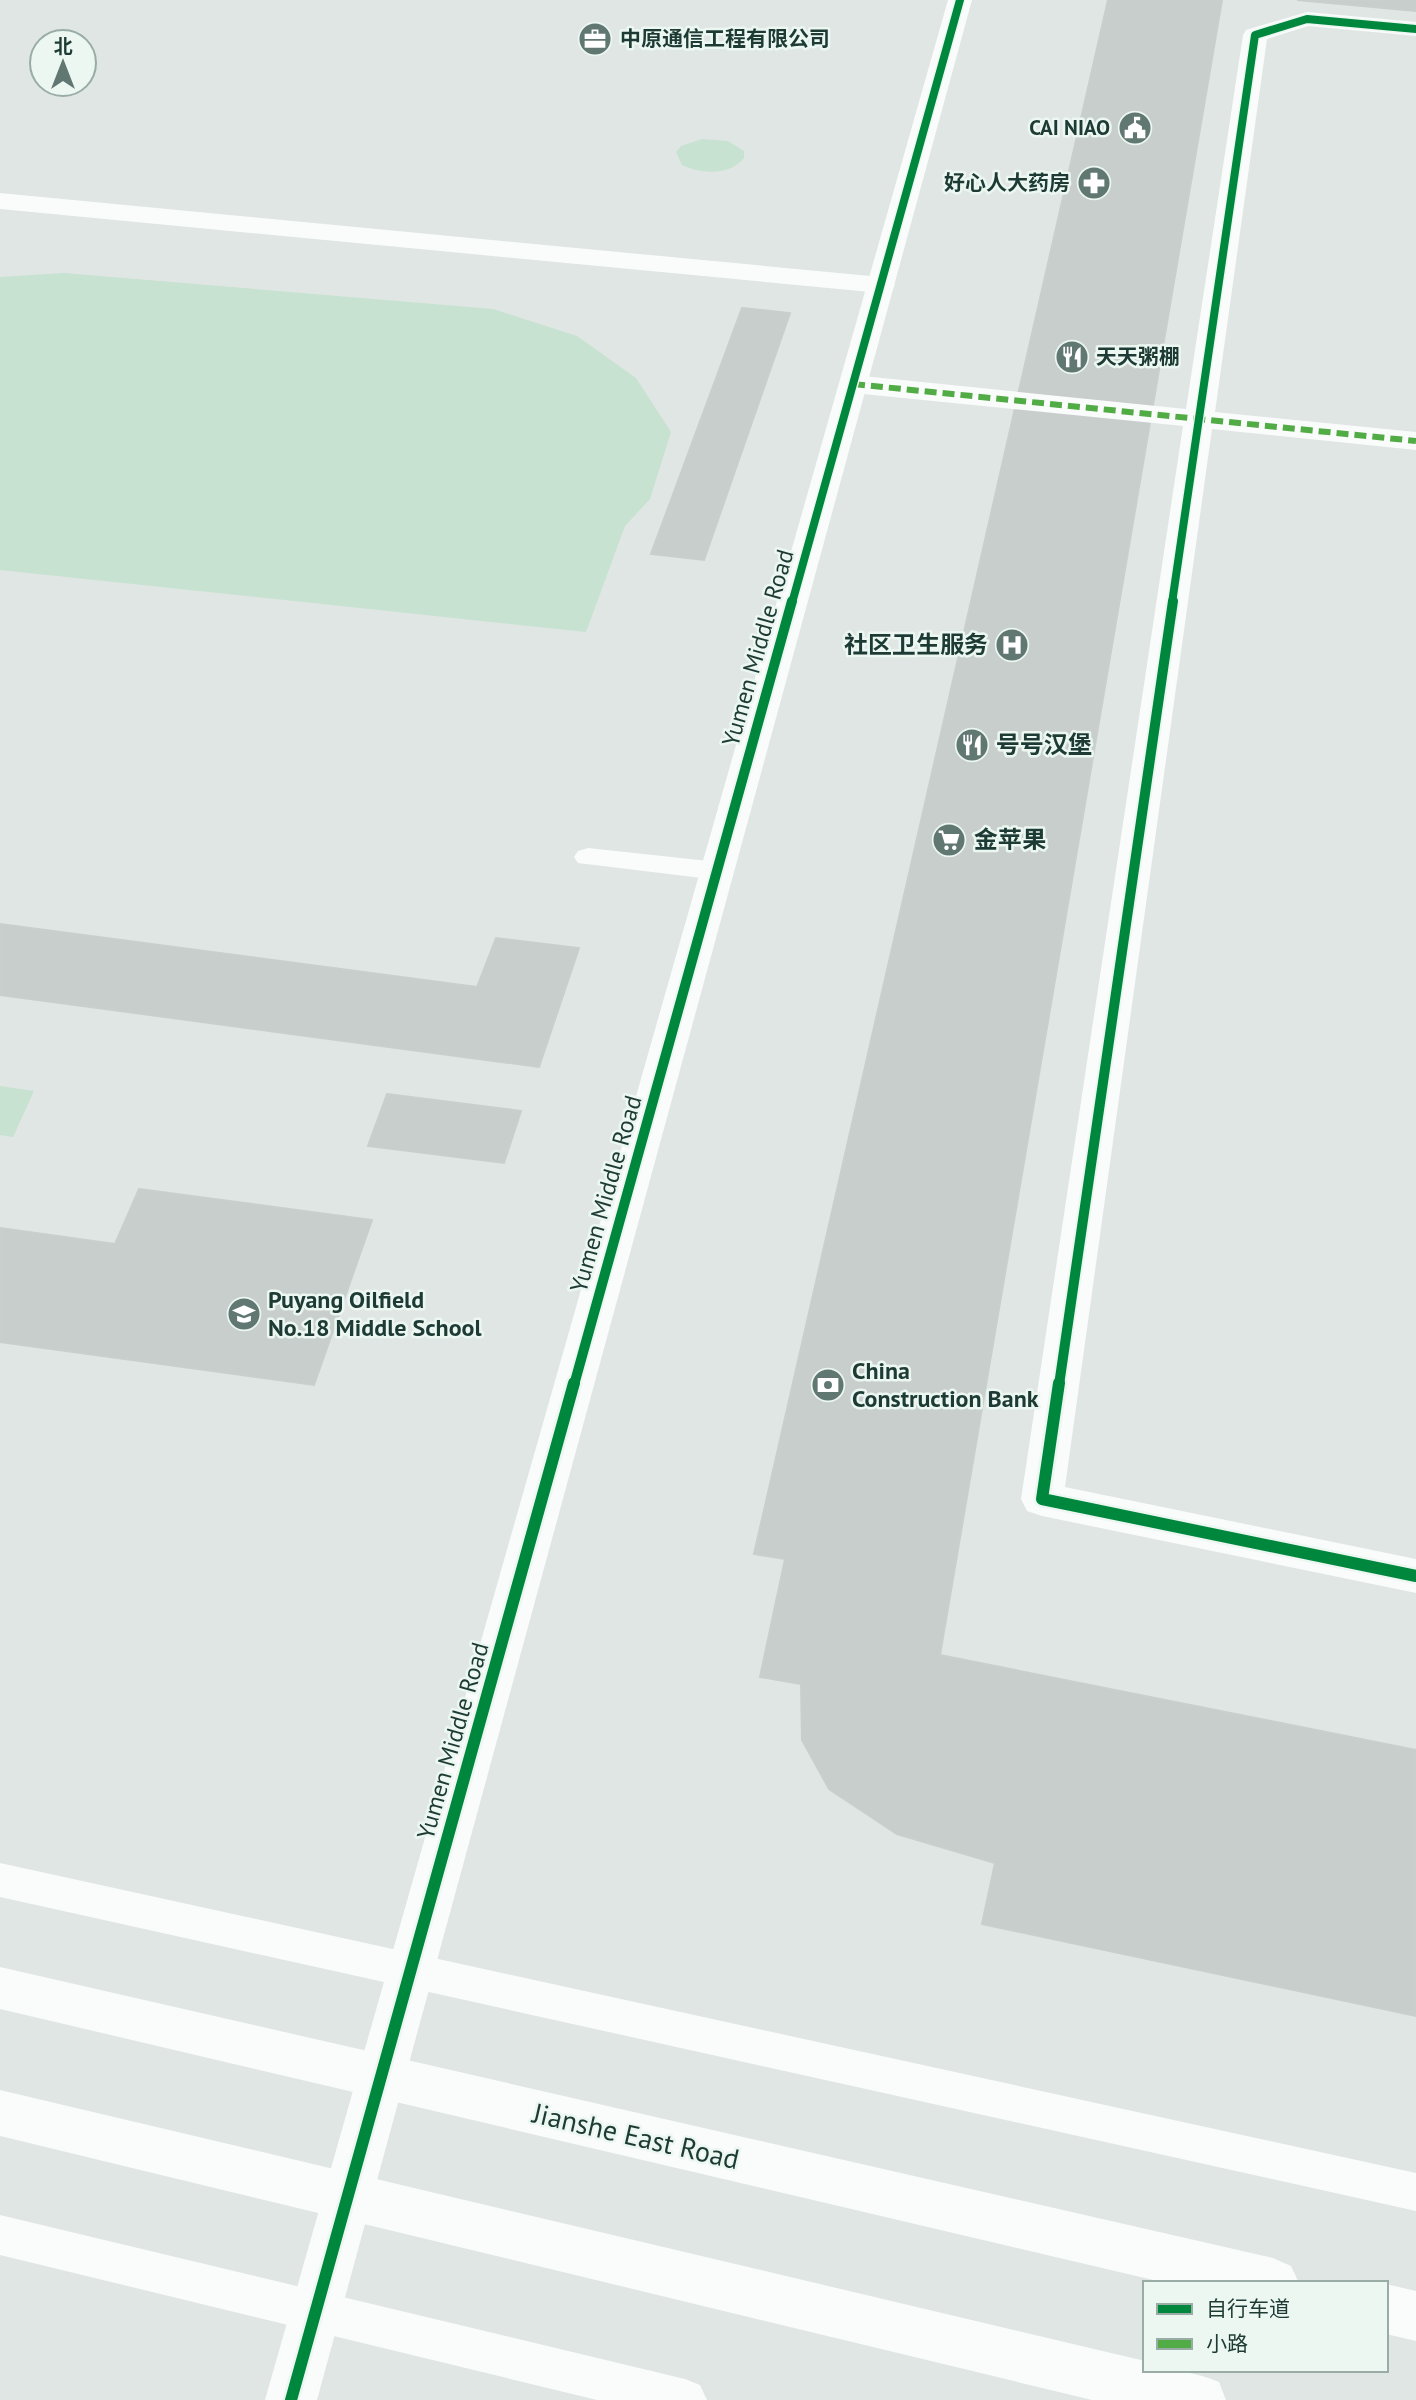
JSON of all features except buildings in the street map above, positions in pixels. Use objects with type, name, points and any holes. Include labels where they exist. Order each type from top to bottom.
[{"type":"street","name":"Yumen Middle Road","points":[[291,2400],[960,0]]},
{"type":"street","points":[[1416,29],[1307,19],[1255,35],[1042,1499],[1416,1576]]},
{"type":"street","points":[[0,201],[881,285]]},
{"type":"street","points":[[853,384],[1416,441]]},
{"type":"street","name":"Jianshe East Road","points":[[0,1988],[1264,2281]]},
{"type":"street","points":[[0,2113],[1200,2400]]},
{"type":"street","points":[[1388,2309],[1416,2316]]},
{"type":"lane","points":[[588,857],[718,871]]},
{"type":"lane","points":[[0,1880],[1416,2192]]},
{"type":"lane","points":[[0,2235],[685,2400]]},
{"type":"green space","points":[[702,139],[728,141],[744,151],[744,158],[731,168],[715,172],[682,165],[676,152],[681,146]]},
{"type":"green space","points":[[64,273],[493,309],[577,336],[636,378],[671,432],[650,499],[625,526],[586,632],[0,570],[0,277]]},
{"type":"green space","points":[[0,1086],[34,1091],[13,1137],[0,1135]]},
{"type":"marked path","points":[[853,384],[1416,441]]},
{"type":"cycle path","points":[[291,2400],[960,0]]},
{"type":"cycle path","points":[[1416,29],[1307,19],[1255,35],[1042,1499],[1416,1576]]},
{"type":"place","name":"中原通信工程有限公司","points":[[595,39]]},
{"type":"place","name":"CAI NIAO","points":[[1135,128]]},
{"type":"place","name":"好心人大药房","points":[[1094,183]]},
{"type":"place","name":"天天粥棚","points":[[1072,357]]},
{"type":"place","name":"社区卫生服务","points":[[1012,645]]},
{"type":"place","name":"号号汉堡","points":[[972,745]]},
{"type":"place","name":"金苹果","points":[[949,840]]},
{"type":"place","name":"Puyang Oilfield No.18 Middle School","points":[[244,1314]]},
{"type":"place","name":"China Construction Bank","points":[[828,1385]]}]
